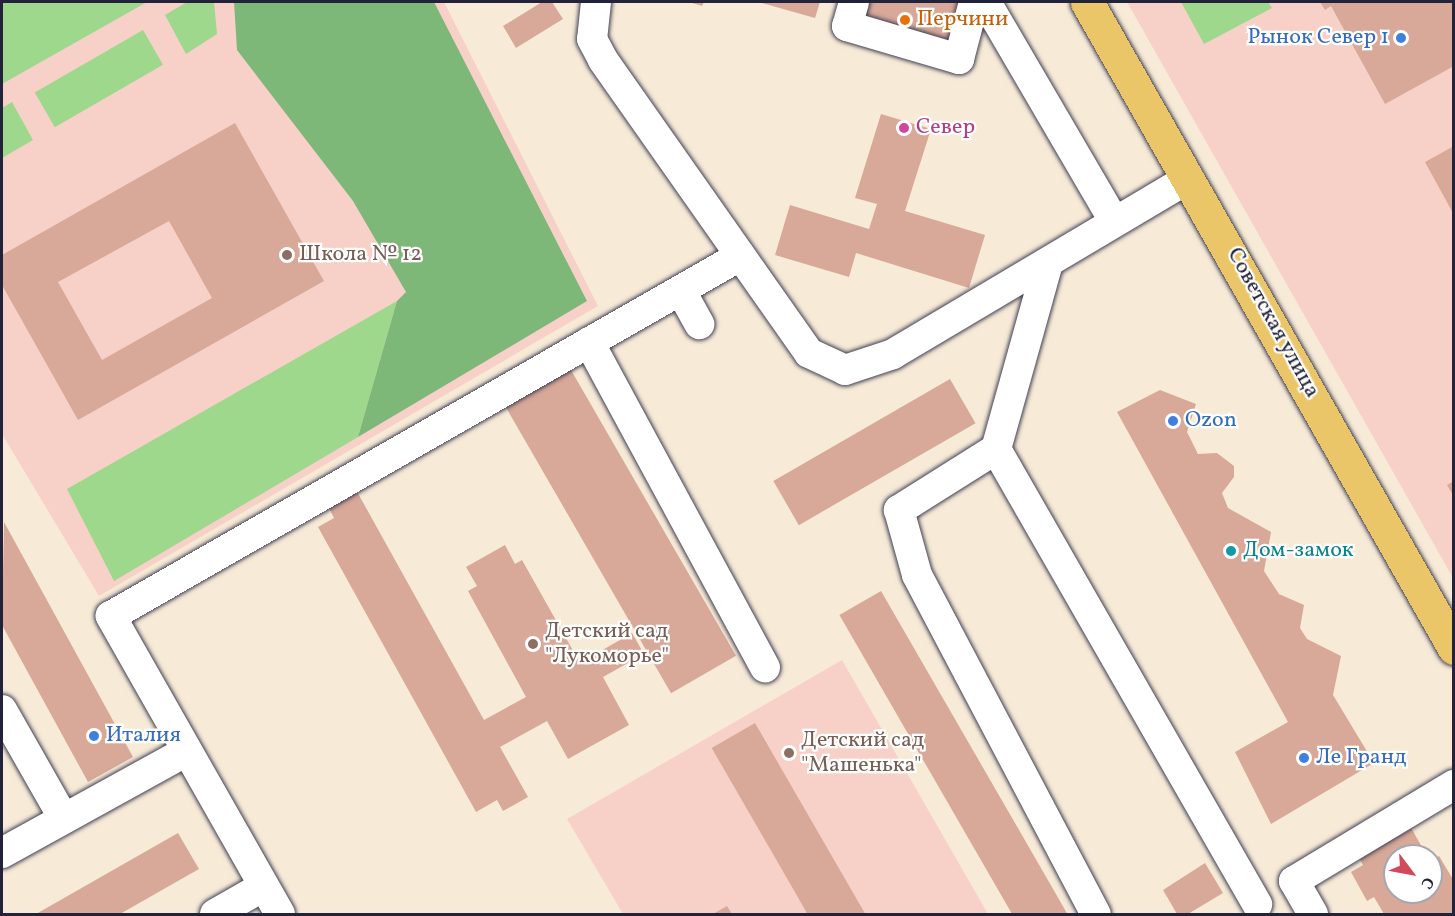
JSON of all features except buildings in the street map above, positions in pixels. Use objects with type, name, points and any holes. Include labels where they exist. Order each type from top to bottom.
[{"type":"main road","name":"Советская улица","points":[[1087,2],[1454,648]]},
{"type":"lane","points":[[596,2],[592,39],[603,60],[809,354],[844,370],[893,354],[1189,178]]},
{"type":"lane","points":[[854,2],[847,26],[959,59],[974,2]]},
{"type":"lane","points":[[986,2],[1114,221]]},
{"type":"lane","points":[[280,915],[111,616],[740,256]]},
{"type":"lane","points":[[1048,263],[996,449],[899,510],[917,575],[1096,915]]},
{"type":"lane","points":[[681,291],[699,324]]},
{"type":"lane","points":[[589,342],[765,667]]},
{"type":"lane","points":[[996,449],[1248,909],[1454,786]]},
{"type":"lane","points":[[2,710],[64,819]]},
{"type":"lane","points":[[2,853],[187,751]]},
{"type":"lane","points":[[1294,881],[1313,915]]},
{"type":"lane","points":[[215,915],[264,886]]},
{"type":"shaded area","name":"Школа № 12","points":[[2,2],[444,2],[598,306],[99,596],[2,434]]},
{"type":"shaded area","points":[[1127,2],[1453,2],[1453,578]]},
{"type":"shaded area","name":"Детский сад \"Машенька\"","points":[[842,660],[988,914],[623,914],[567,819]]},
{"type":"green space","points":[[2,2],[147,2],[2,84]]},
{"type":"green space","points":[[187,2],[214,2],[217,34],[186,54],[165,15]]},
{"type":"green space","points":[[234,2],[434,2],[587,301],[358,437],[397,301],[406,292],[353,201],[237,50]]},
{"type":"green space","points":[[1181,2],[1268,2],[1272,8],[1204,44]]},
{"type":"green space","points":[[143,30],[163,65],[55,127],[35,93]]},
{"type":"green space","points":[[12,102],[33,140],[2,158],[2,108]]},
{"type":"green space","points":[[397,301],[358,437],[114,581],[67,489]]},
{"type":"place","name":"Перчини","points":[[905,20]]},
{"type":"place","name":"Рынок Север 1","points":[[1401,38]]},
{"type":"place","name":"Север","points":[[904,128]]},
{"type":"place","name":"Школа № 12","points":[[287,255]]},
{"type":"place","name":"Ozon","points":[[1173,421]]},
{"type":"place","name":"Дом-замок","points":[[1231,551]]},
{"type":"place","name":"Детский сад \"Лукоморье\"","points":[[533,644]]},
{"type":"place","name":"Италия","points":[[94,736]]},
{"type":"place","name":"Детский сад \"Машенька\"","points":[[789,753]]},
{"type":"place","name":"Ле Гранд","points":[[1304,758]]}]
